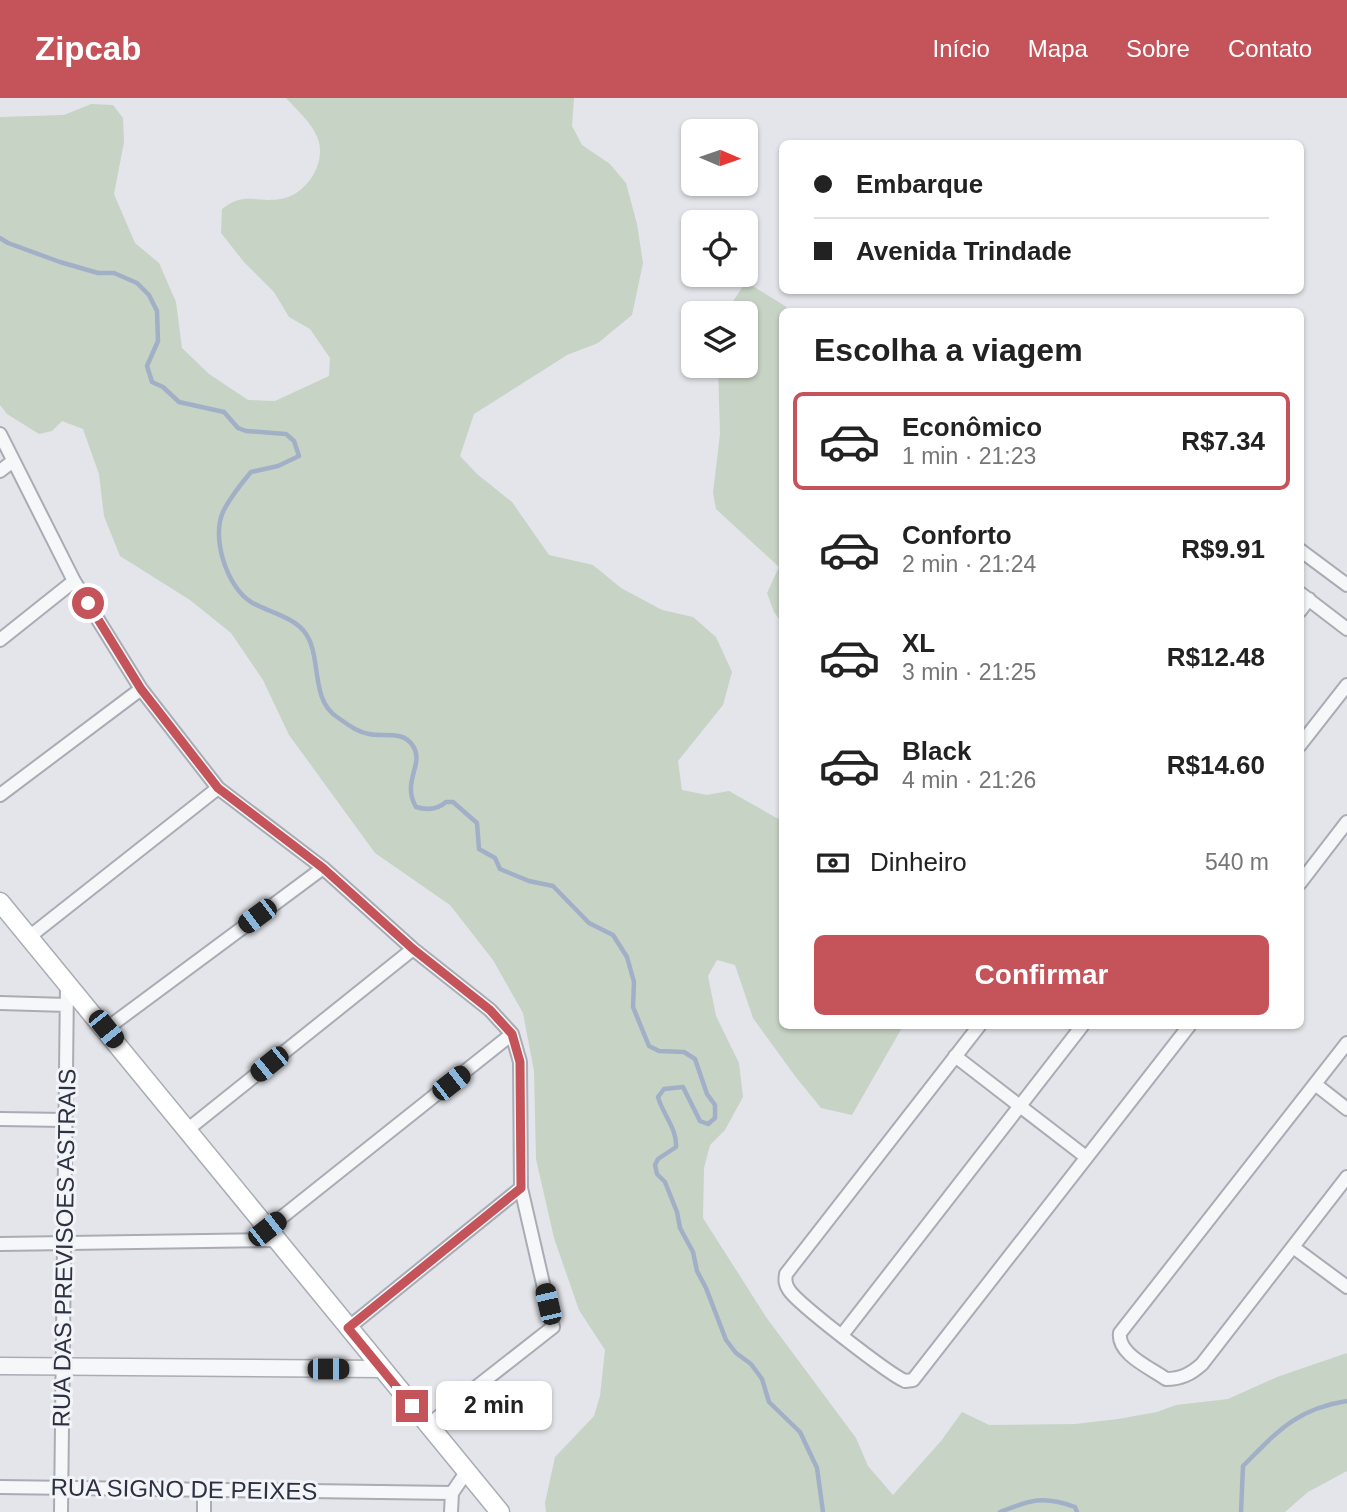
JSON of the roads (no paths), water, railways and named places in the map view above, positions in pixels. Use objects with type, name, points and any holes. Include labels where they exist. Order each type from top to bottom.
[{"type":"main road","points":[[0,902],[500,1512]]},
{"type":"street","points":[[0,434],[74,581],[141,689],[218,788],[323,868],[413,949],[490,1010],[512,1034],[520,1062],[521,1188],[553,1326],[428,1425]]},
{"type":"street","points":[[0,471],[13,461]]},
{"type":"street","points":[[1304,553],[1347,584]]},
{"type":"street","points":[[0,640],[74,581]]},
{"type":"street","points":[[1305,596],[1347,629]]},
{"type":"street","points":[[1304,740],[1347,685]]},
{"type":"street","points":[[0,795],[141,689]]},
{"type":"street","points":[[29,937],[218,788]]},
{"type":"street","points":[[1304,878],[1347,822]]},
{"type":"street","points":[[106,1029],[323,868]]},
{"type":"street","points":[[187,1130],[413,949]]},
{"type":"street","name":"RUA DAS PREVISOES ASTRAIS","points":[[61,1512],[68,984]]},
{"type":"street","points":[[0,1003],[67,1005]]},
{"type":"street","points":[[977,1029],[786,1274],[786,1283],[792,1294],[902,1380],[913,1380],[1187,1029]]},
{"type":"street","points":[[842,1335],[1080,1029]]},
{"type":"street","points":[[0,1244],[64,1244],[271,1235],[512,1034]]},
{"type":"street","points":[[1347,1043],[1120,1333],[1121,1344],[1166,1379],[1185,1376],[1202,1364],[1347,1177]]},
{"type":"street","points":[[955,1056],[1086,1157]]},
{"type":"street","points":[[1315,1084],[1347,1109]]},
{"type":"street","points":[[0,1119],[66,1120]]},
{"type":"street","points":[[348,1328],[521,1188]]},
{"type":"street","points":[[1293,1247],[1347,1287]]},
{"type":"street","points":[[0,1366],[381,1369]]},
{"type":"street","points":[[451,1512],[452,1493],[467,1471]]},
{"type":"street","name":"RUA SIGNO DE PEIXES","points":[[0,1487],[452,1493]]},
{"type":"street","points":[[204,1490],[204,1512]]},
{"type":"waterway","points":[[0,238],[60,262],[98,273],[114,273],[137,283],[149,295],[157,311],[158,341],[147,366],[152,382],[163,387],[179,402],[224,412],[238,428],[286,434],[294,441],[299,456],[278,466],[251,472],[223,512],[220,548],[228,574],[235,585],[251,602],[295,623],[306,634],[314,655],[323,700],[337,717],[360,731],[399,736],[409,741],[416,753],[411,789],[416,807],[431,809],[446,802],[453,802],[477,823],[479,849],[495,858],[500,869],[529,881],[553,886],[589,923],[613,935],[627,957],[634,982],[633,1007],[649,1046],[659,1051],[684,1052],[695,1059],[707,1094],[715,1105],[715,1118],[708,1124],[700,1121],[683,1087],[664,1089],[658,1097],[672,1128],[676,1147],[658,1159],[655,1165],[657,1174],[665,1182],[677,1212],[680,1228],[693,1252],[697,1271],[726,1340],[762,1379],[769,1402],[800,1432],[817,1468],[823,1512]]},
{"type":"waterway","points":[[1241,1512],[1243,1466],[1289,1423],[1314,1410],[1347,1401]]},
{"type":"waterway","points":[[1000,1512],[1037,1500],[1064,1503],[1075,1507],[1077,1512]]}]
